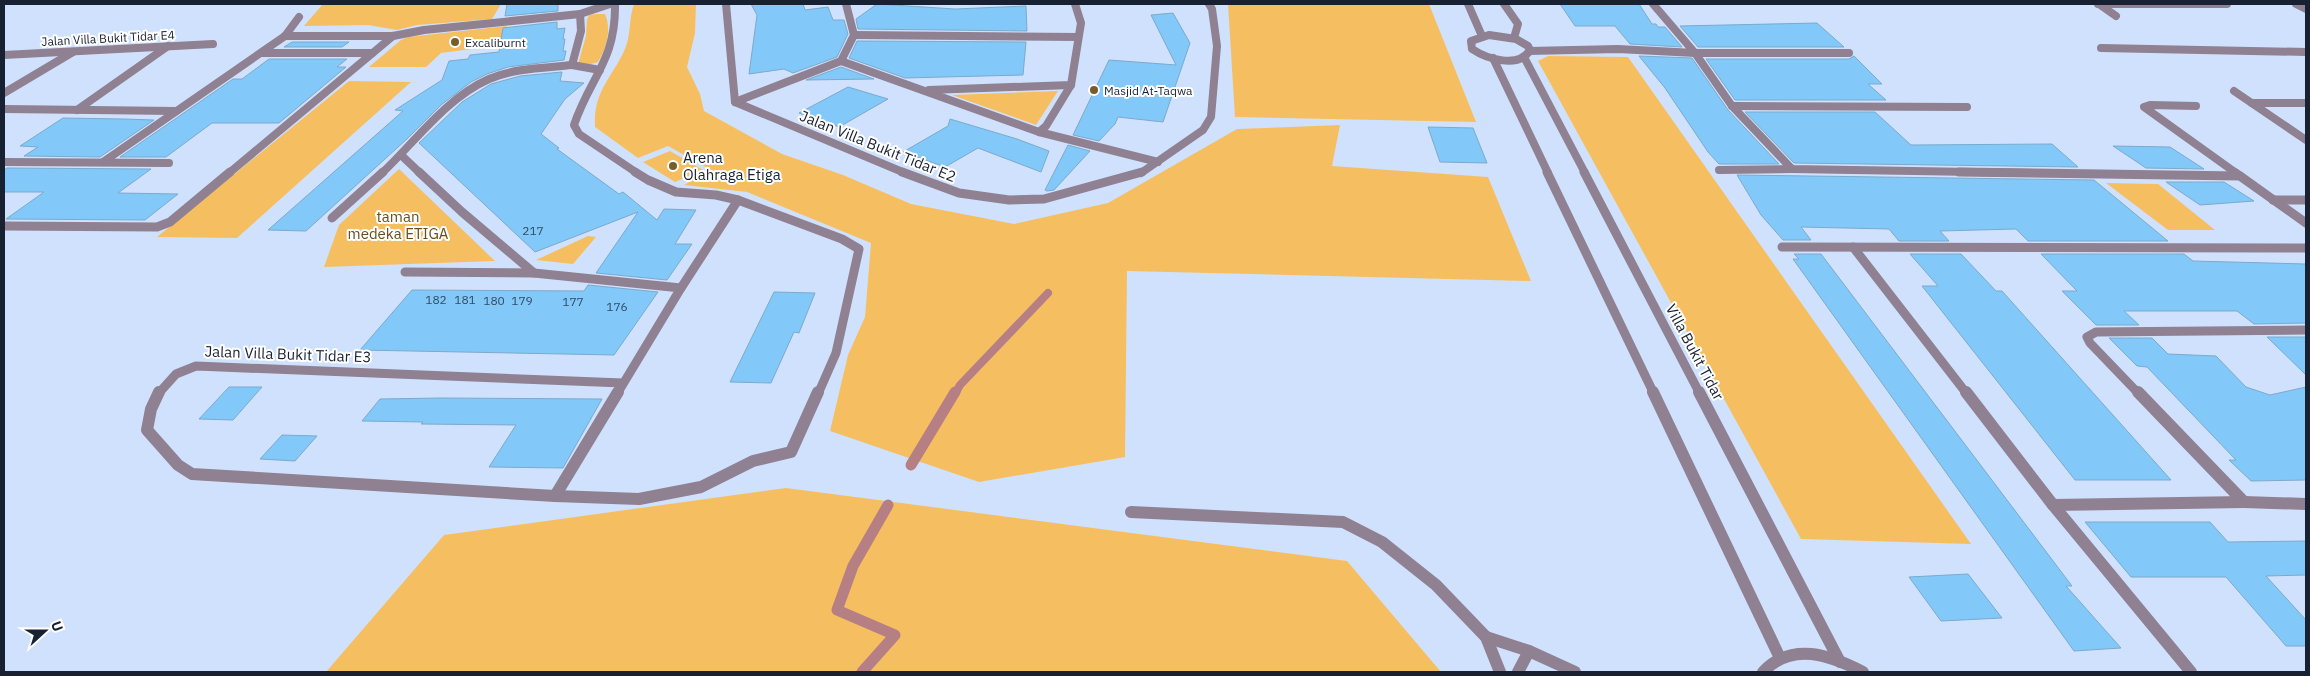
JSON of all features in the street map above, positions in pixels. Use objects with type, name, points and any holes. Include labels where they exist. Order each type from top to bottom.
[{"type":"street","points":[[285,36],[393,36],[424,30],[580,14],[610,4]]},
{"type":"street","name":"Jalan Villa Bukit Tidar E3","points":[[615,4],[616,21],[611,50],[576,116],[574,125],[579,134],[648,180],[676,192],[716,195],[738,200],[842,239],[859,249],[836,354],[791,452],[753,461],[701,487],[639,499],[555,496],[192,474],[178,465],[147,430],[150,407],[168,379],[181,370],[196,366],[623,383]]},
{"type":"street","points":[[726,4],[735,102],[841,62],[850,63],[1039,132],[1158,162]]},
{"type":"street","points":[[841,62],[854,35],[846,4]]},
{"type":"street","points":[[1039,132],[1046,126],[1072,85],[1081,23],[1076,4]]},
{"type":"street","name":"Jalan Villa Bukit Tidar E2","points":[[735,102],[920,179],[959,193],[1009,200],[1044,200],[1138,174],[1203,130],[1211,117],[1217,46],[1212,9],[1209,4]]},
{"type":"street","points":[[1468,4],[1482,36]]},
{"type":"street","points":[[1504,4],[1518,24],[1514,38]]},
{"type":"street","points":[[1653,4],[1695,52],[1732,106],[1792,168]]},
{"type":"street","points":[[2098,4],[2227,4]]},
{"type":"street","points":[[2098,4],[2116,16]]},
{"type":"street","points":[[2296,4],[2306,9]]},
{"type":"street","points":[[572,65],[581,31],[580,14]]},
{"type":"street","points":[[103,162],[285,36],[299,17]]},
{"type":"street","points":[[854,35],[1078,37]]},
{"type":"street","points":[[1526,54],[1526,44],[1514,38],[1498,35],[1482,36],[1471,41],[1472,49],[1484,56],[1510,60],[1526,54],[1618,50],[1849,53]]},
{"type":"street","points":[[4,226],[144,228],[157,227],[170,222],[393,36]]},
{"type":"street","name":"Jalan Villa Bukit Tidar E4","points":[[4,55],[212,44]]},
{"type":"street","points":[[77,110],[168,46]]},
{"type":"street","points":[[2101,48],[2306,52]]},
{"type":"street","points":[[4,93],[76,50]]},
{"type":"street","points":[[262,52],[372,53]]},
{"type":"street","name":"Villa Bukit Tidar","points":[[1526,54],[1840,662]]},
{"type":"street","points":[[1493,58],[1780,658]]},
{"type":"street","points":[[332,218],[401,156],[434,122],[487,80],[502,74],[572,65],[600,70]]},
{"type":"street","points":[[923,91],[1072,85]]},
{"type":"street","points":[[2234,92],[2306,140]]},
{"type":"street","points":[[2252,104],[2306,102]]},
{"type":"street","points":[[2196,106],[2150,105],[2144,107],[2306,223]]},
{"type":"street","points":[[1732,106],[1967,107]]},
{"type":"street","points":[[4,109],[176,111]]},
{"type":"street","points":[[401,156],[462,212],[534,273]]},
{"type":"street","points":[[4,162],[169,163]]},
{"type":"street","points":[[1719,170],[1792,168],[2240,176]]},
{"type":"street","points":[[555,496],[681,288],[738,200]]},
{"type":"street","points":[[2273,200],[2306,200]]},
{"type":"street","points":[[1782,247],[2306,248]]},
{"type":"street","points":[[1853,247],[2053,505],[2191,672]]},
{"type":"street","points":[[405,272],[534,273],[681,288]]},
{"type":"street","points":[[2244,502],[2090,343],[2087,336],[2096,332],[2306,330]]},
{"type":"street","points":[[2053,505],[2244,502],[2306,504]]},
{"type":"street","points":[[1131,512],[1343,522],[1382,542],[1428,579],[1486,637],[1500,672]]},
{"type":"street","points":[[1486,637],[1529,651],[1576,672]]},
{"type":"street","points":[[1518,672],[1529,651]]},
{"type":"street","points":[[1763,672],[1771,662],[1780,658],[1808,654],[1840,662],[1863,672]]},
{"type":"green space","points":[[323,4],[501,4],[492,19],[417,25],[397,30],[368,25],[304,26]]},
{"type":"green space","points":[[634,4],[696,4],[695,33],[687,67],[700,94],[704,111],[782,154],[843,175],[911,204],[1014,224],[1108,203],[1237,129],[1340,125],[1332,166],[1488,177],[1531,281],[1127,271],[1125,457],[979,482],[830,431],[848,355],[865,317],[871,243],[747,192],[684,185],[711,170],[668,146],[638,158],[595,127],[595,115],[600,94],[627,44]]},
{"type":"green space","points":[[1228,4],[1429,4],[1476,122],[1235,117]]},
{"type":"green space","points":[[605,14],[608,26],[607,39],[603,51],[598,62],[587,65],[578,64],[586,36],[587,20],[589,15]]},
{"type":"green space","points":[[507,26],[501,45],[441,53],[426,67],[369,67],[401,40],[408,37]]},
{"type":"green space","points":[[1548,56],[1628,57],[1971,544],[1801,539],[1538,61]]},
{"type":"green space","points":[[349,81],[411,82],[237,238],[157,237]]},
{"type":"green space","points":[[1058,91],[1036,125],[952,95]]},
{"type":"green space","name":"Arena Olahraga Etiga","points":[[670,151],[703,170],[675,182],[643,162]]},
{"type":"green space","name":"taman medeka ETIGA","points":[[399,169],[495,261],[324,267],[339,225]]},
{"type":"green space","points":[[2106,183],[2158,184],[2215,230],[2168,230]]},
{"type":"green space","points":[[588,236],[596,237],[573,264],[536,260]]},
{"type":"green space","points":[[786,488],[1347,561],[1441,672],[326,672],[444,535]]},
{"type":"building","points":[[507,4],[558,4],[558,11],[505,16]]},
{"type":"building","points":[[751,4],[803,4],[805,10],[828,7],[833,20],[844,20],[848,34],[837,57],[793,73],[784,69],[749,74],[757,15]]},
{"type":"building","points":[[877,4],[955,9],[1026,6],[1027,31],[858,29],[856,19]]},
{"type":"building","points":[[1560,4],[1639,4],[1652,24],[1656,24],[1658,27],[1665,27],[1682,47],[1630,44],[1615,26],[1575,26]]},
{"type":"building","points":[[1173,13],[1190,43],[1163,122],[1118,117],[1115,124],[1099,141],[1073,135],[1109,60],[1176,65],[1151,15]]},
{"type":"building","points":[[557,22],[557,29],[565,28],[563,51],[566,51],[564,60],[508,67],[471,82],[441,105],[408,138],[306,231],[268,230],[403,111],[395,110],[442,80],[449,61],[468,59],[470,55],[499,52],[503,28]]},
{"type":"building","points":[[1817,23],[1844,47],[1698,47],[1680,26]]},
{"type":"building","points":[[857,41],[1026,42],[1023,75],[905,78],[849,58]]},
{"type":"building","points":[[292,42],[349,42],[342,47],[284,47]]},
{"type":"building","points":[[1639,56],[1692,58],[1728,110],[1779,164],[1719,164],[1708,152],[1665,88]]},
{"type":"building","points":[[1854,56],[1882,84],[1868,84],[1886,100],[1735,100],[1706,59],[1849,59]]},
{"type":"building","points":[[269,59],[347,59],[337,67],[346,67],[279,123],[212,123],[166,157],[120,157],[233,79],[242,79]]},
{"type":"building","points":[[841,67],[874,79],[806,80]]},
{"type":"building","points":[[562,72],[560,81],[584,83],[565,99],[541,134],[559,148],[557,149],[619,194],[623,192],[657,220],[664,209],[696,210],[675,244],[692,244],[667,280],[596,273],[638,212],[535,252],[419,143],[462,102],[491,84],[520,76]]},
{"type":"building","points":[[848,87],[888,99],[839,127],[799,113]]},
{"type":"building","points":[[1745,112],[1875,112],[1911,145],[2052,144],[2078,167],[1794,163]]},
{"type":"building","points":[[63,118],[154,120],[100,157],[24,156],[38,147],[20,146]]},
{"type":"building","points":[[950,119],[1017,139],[1049,151],[1041,172],[978,148],[945,167],[903,152],[948,126]]},
{"type":"building","points":[[1428,127],[1473,128],[1487,163],[1440,162]]},
{"type":"building","points":[[1068,145],[1090,151],[1054,190],[1047,191],[1045,190]]},
{"type":"building","points":[[2113,146],[2170,147],[2204,169],[2146,168]]},
{"type":"building","points":[[7,168],[151,169],[118,193],[178,194],[145,220],[6,219],[44,192],[4,192],[4,170]]},
{"type":"building","points":[[1737,175],[2094,180],[2168,241],[2028,241],[2016,229],[1940,231],[1949,241],[1899,241],[1889,229],[1801,227],[1811,240],[1783,240],[1761,215]]},
{"type":"building","points":[[2166,182],[2224,182],[2254,201],[2200,205]]},
{"type":"building","points":[[1794,254],[1821,254],[2072,586],[2066,586],[2121,648],[2074,651],[1793,259],[1799,259]]},
{"type":"building","points":[[1910,254],[1961,254],[1996,291],[2002,291],[2171,480],[2075,480],[1922,286],[1938,286]]},
{"type":"building","points":[[2041,254],[2184,254],[2193,261],[2306,264],[2306,323],[2254,324],[2237,311],[2124,311],[2139,325],[2096,325],[2062,291],[2077,291]]},
{"type":"building","points":[[588,285],[658,292],[614,355],[360,350],[412,290],[584,291]]},
{"type":"building","points":[[774,292],[815,293],[799,333],[794,332],[771,383],[730,382]]},
{"type":"building","points":[[2267,337],[2306,337],[2306,375]]},
{"type":"building","points":[[2109,338],[2152,338],[2168,354],[2216,356],[2246,387],[2270,395],[2306,387],[2306,480],[2251,481],[2229,460],[2236,460],[2147,367],[2137,366]]},
{"type":"building","points":[[229,387],[262,387],[233,420],[199,419]]},
{"type":"building","points":[[380,399],[602,399],[563,468],[489,467],[516,425],[362,421]]},
{"type":"building","points":[[282,435],[317,436],[295,461],[260,459]]},
{"type":"building","points":[[2085,522],[2210,522],[2228,542],[2306,541],[2306,575],[2266,576],[2306,620],[2306,646],[2286,646],[2226,577],[2131,577]]},
{"type":"building","points":[[1968,574],[2002,618],[1941,621],[1909,577]]},
{"type":"waterway","points":[[955,394],[960,385],[1048,293]]},
{"type":"waterway","points":[[911,465],[955,392]]},
{"type":"waterway","points":[[862,672],[895,635],[837,610],[853,566],[888,505]]},
{"type":"place","name":"Excaliburnt","points":[[455,42]]},
{"type":"place","name":"Masjid At-Taqwa","points":[[1094,90]]},
{"type":"place","name":"Arena Olahraga Etiga","points":[[673,166]]}]
